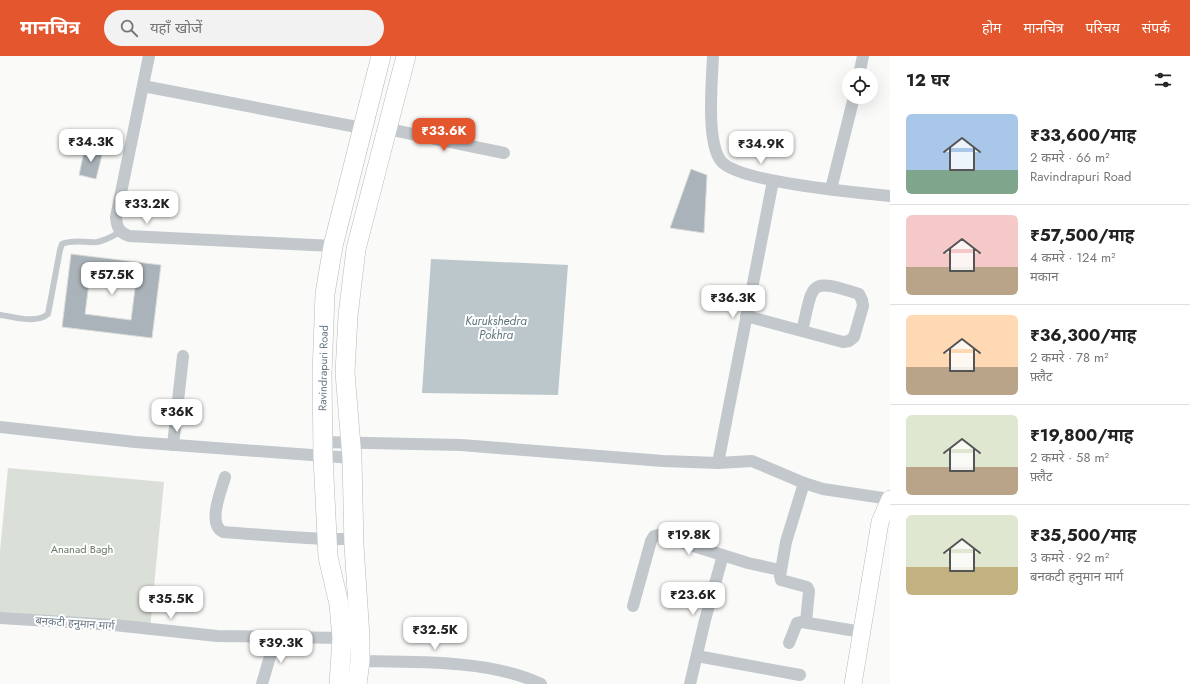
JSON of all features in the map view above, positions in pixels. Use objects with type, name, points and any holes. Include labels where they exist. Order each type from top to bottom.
[{"type":"main road","name":"Ravindrapuri Road","points":[[339,684],[342,661],[342,638],[338,604],[328,557],[323,450],[325,294],[333,246],[381,56]]},
{"type":"main road","name":"Ravindrapuri Road","points":[[357,684],[360,661],[354,539],[352,450],[345,372],[352,279],[356,249],[406,56]]},
{"type":"street","points":[[149,56],[116,217],[120,232],[128,236],[333,246]]},
{"type":"street","points":[[712,56],[712,125],[714,139],[721,161],[727,167],[773,181],[890,196]]},
{"type":"street","points":[[860,68],[863,56]]},
{"type":"street","points":[[143,86],[362,128]]},
{"type":"street","points":[[832,189],[852,104]]},
{"type":"street","points":[[388,129],[504,153]]},
{"type":"street","points":[[718,463],[773,181]]},
{"type":"street","points":[[746,316],[843,342],[849,341],[854,337],[863,306],[859,294],[827,284],[819,285],[813,289],[802,331]]},
{"type":"street","points":[[173,445],[183,356]]},
{"type":"street","points":[[0,427],[173,445],[323,450],[461,445],[663,461],[718,463],[752,461],[804,483],[829,490],[890,499],[862,632],[853,684]]},
{"type":"street","points":[[225,477],[216,510],[215,525],[218,530],[223,532],[328,540],[354,539]]},
{"type":"street","points":[[804,483],[786,542],[780,570],[781,580],[807,587],[809,591],[806,622]]},
{"type":"street","points":[[633,606],[654,536],[658,535],[748,563],[780,570]]},
{"type":"street","points":[[690,684],[723,554]]},
{"type":"street","name":"बनकटी हनुमान मार्ग","points":[[0,618],[114,625],[217,636],[342,638]]},
{"type":"street","points":[[789,643],[797,623],[806,622],[862,632]]},
{"type":"street","points":[[262,684],[276,636]]},
{"type":"street","points":[[697,656],[800,675]]},
{"type":"street","points":[[342,661],[419,661],[468,666],[524,676],[541,684]]},
{"type":"lane","points":[[0,315],[34,319],[43,318],[48,314],[62,244],[69,241],[97,242],[108,239],[120,232]]},
{"type":"green space","name":"Ananad Bagh","points":[[8,468],[164,482],[150,629],[0,616],[0,551]]},
{"type":"water","name":"Kurukshedra Pokhra","points":[[431,259],[568,265],[558,395],[422,393]]},
{"type":"building","points":[[85,147],[103,151],[96,179],[79,175]]},
{"type":"building","points":[[691,169],[707,175],[704,233],[670,228]]},
{"type":"building","points":[[71,254],[161,265],[152,338],[62,327]],"holes":[[[90,275],[136,281],[131,320],[85,314]]]}]
